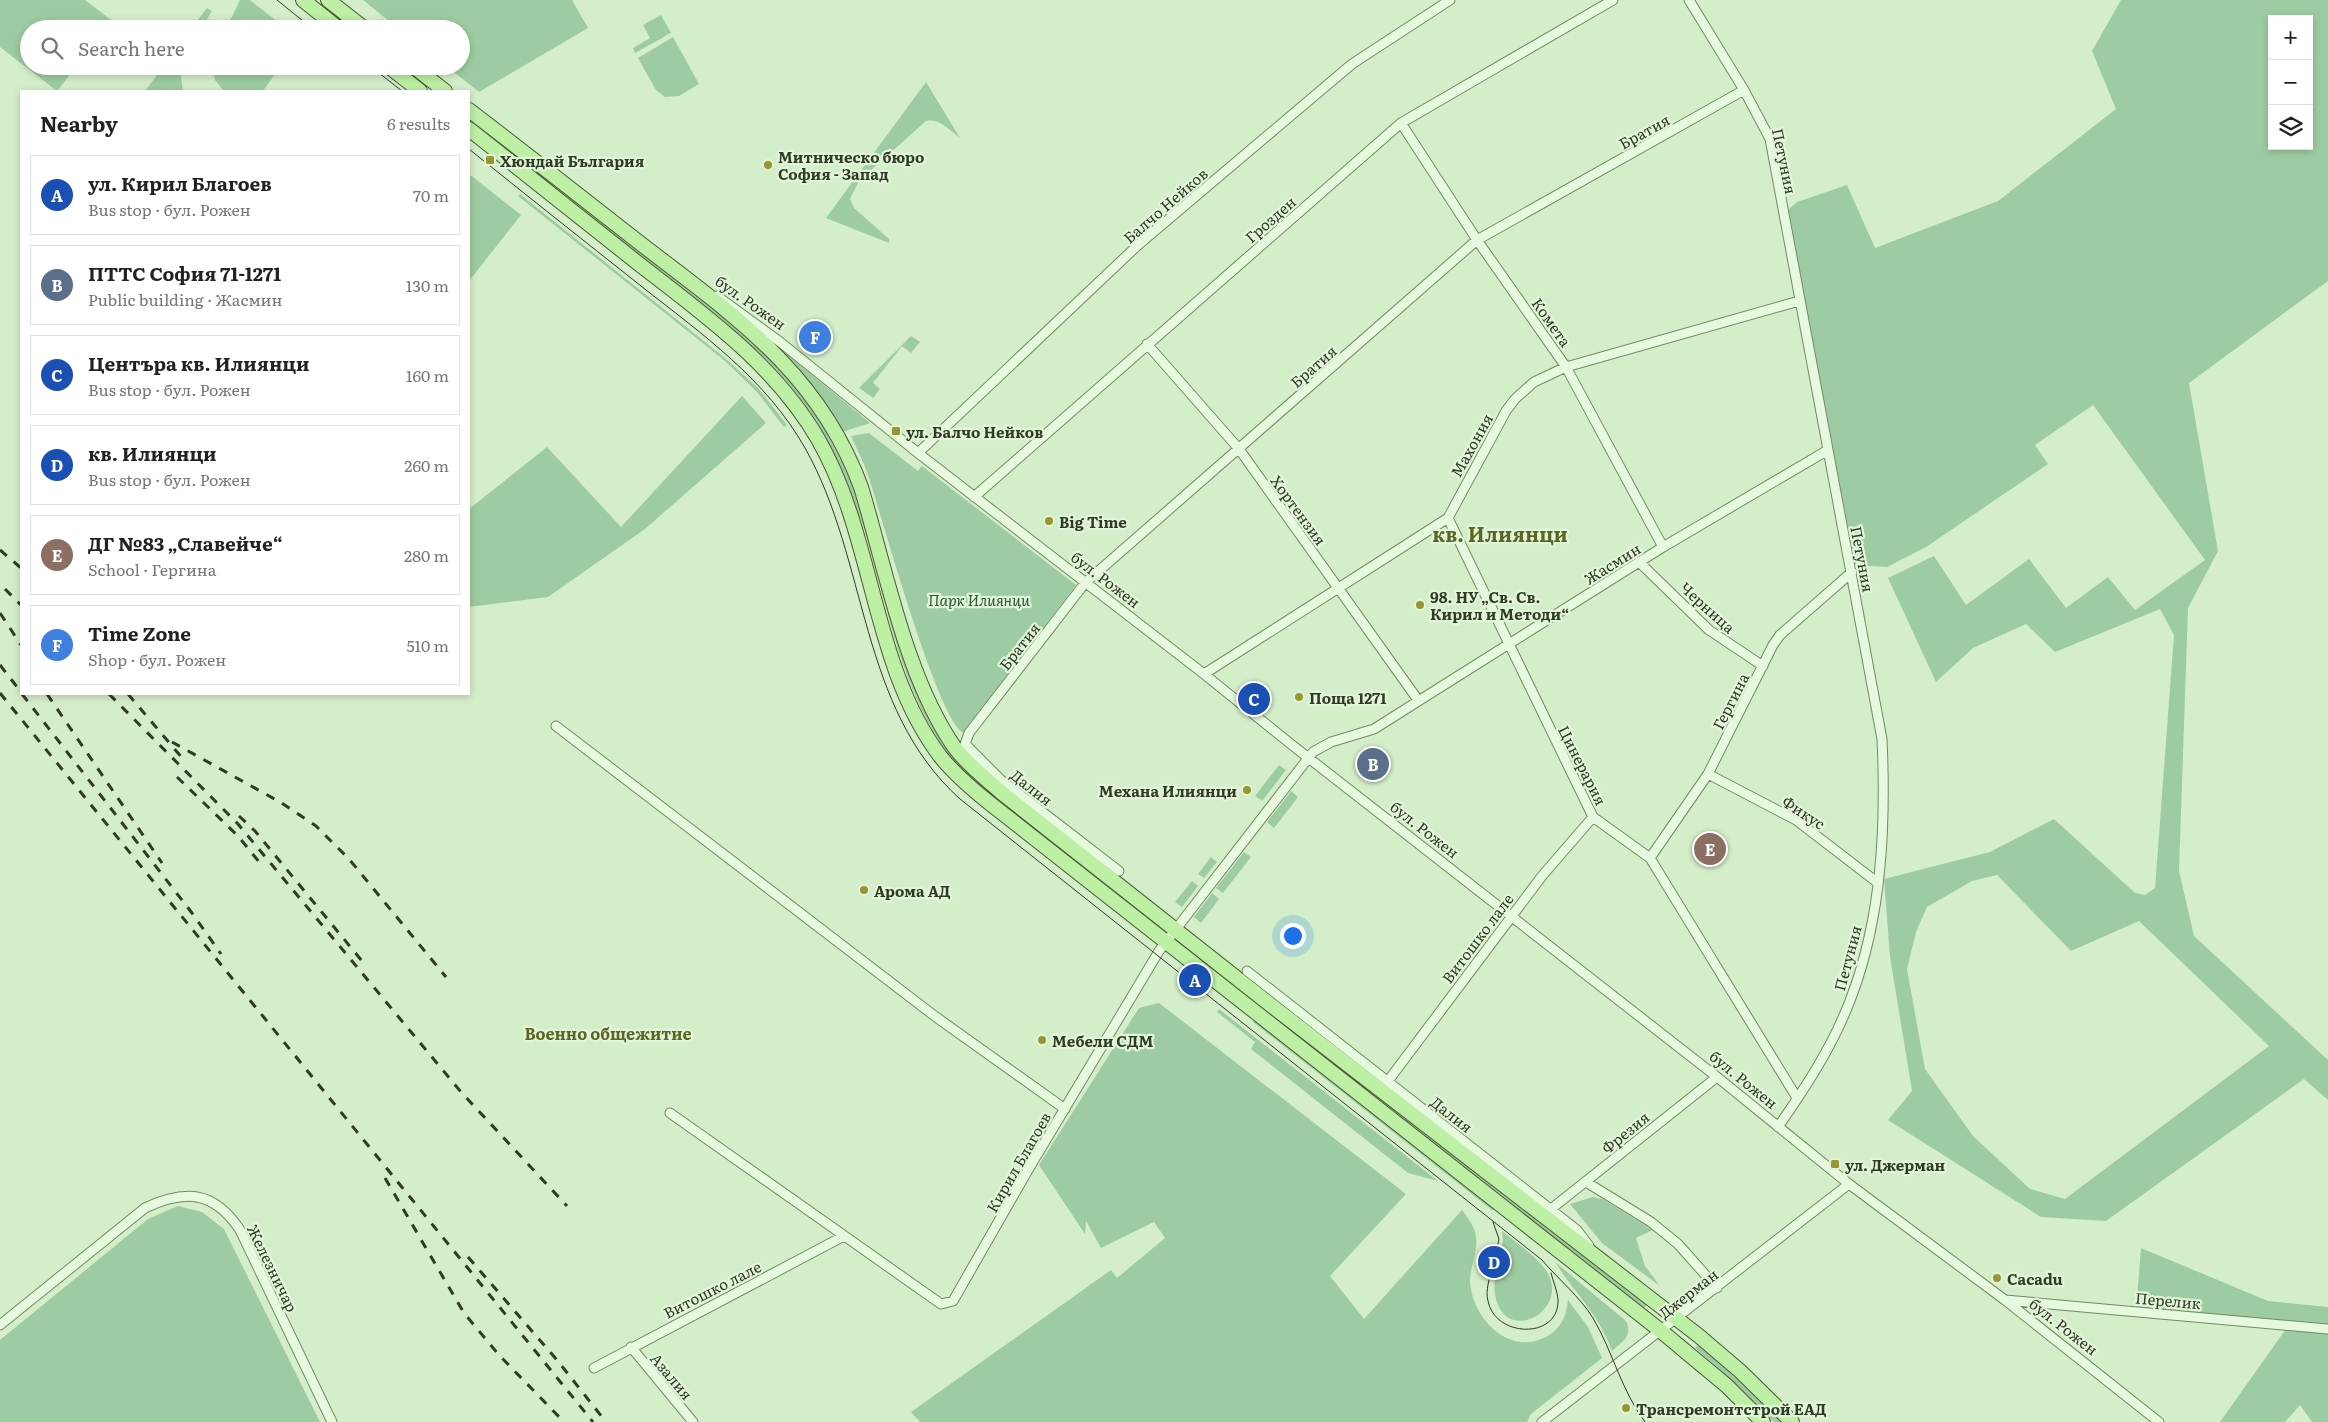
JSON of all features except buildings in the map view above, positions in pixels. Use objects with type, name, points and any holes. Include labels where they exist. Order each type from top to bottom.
[{"type":"main road","points":[[302,0],[328,20]]},
{"type":"main road","points":[[328,0],[354,20]]},
{"type":"main road","points":[[400,75],[419,90]]},
{"type":"main road","points":[[425,75],[444,90]]},
{"type":"main road","name":"бул. Рожен","points":[[470,111],[669,266],[773,351],[801,381],[830,423],[861,487],[918,675],[933,710],[956,750],[989,781],[1087,852],[1176,928],[1276,1001],[1600,1260],[1677,1318],[1740,1371],[1792,1422]]},
{"type":"main road","points":[[470,130],[714,322],[777,380],[802,412],[836,475],[902,683],[921,727],[952,770],[971,788],[1661,1331],[1726,1386],[1763,1422]]},
{"type":"street","name":"Балчо Нейков","points":[[918,453],[1138,245],[1352,64],[1450,0]]},
{"type":"street","name":"Грозден","points":[[974,497],[1401,123],[1612,0]]},
{"type":"street","name":"Петуния","points":[[1689,0],[1744,90],[1770,139],[1882,739],[1884,788],[1878,883],[1862,961],[1850,1000],[1812,1075],[1778,1127]]},
{"type":"street","name":"Братия","points":[[965,740],[1085,583],[1477,240],[1744,90]]},
{"type":"street","name":"Комета","points":[[1401,123],[1477,240],[1566,367],[1663,547]]},
{"type":"street","name":"бул. Рожен","points":[[669,266],[742,313],[974,497],[1204,674],[1308,758],[1717,1077],[1849,1184],[2005,1300],[2159,1422]]},
{"type":"street","name":"Махония","points":[[1448,518],[1494,431],[1515,399],[1534,382],[1566,367],[1799,302]]},
{"type":"street","name":"Хортензия","points":[[1147,344],[1239,450],[1418,700]]},
{"type":"street","name":"Жасмин","points":[[1308,758],[1320,746],[1374,729],[1663,547],[1828,450]]},
{"type":"street","points":[[1204,674],[1448,518]]},
{"type":"street","name":"Цинерария","points":[[1448,518],[1593,816],[1650,858],[1797,1098]]},
{"type":"street","name":"Черница","points":[[1639,562],[1709,630],[1763,666]]},
{"type":"street","name":"Гергина","points":[[1650,858],[1708,774],[1780,635],[1852,572]]},
{"type":"street","points":[[556,726],[936,1017],[1065,1109]]},
{"type":"street","name":"Далия","points":[[965,740],[969,750],[1000,780],[1087,852],[1119,871]]},
{"type":"street","name":"Кирил Благоев","points":[[670,1113],[941,1304],[950,1304],[1166,942],[1308,758]]},
{"type":"street","name":"Фикус","points":[[1708,774],[1796,820],[1878,883]]},
{"type":"street","name":"Витошко лале","points":[[1388,1081],[1511,916],[1593,816]]},
{"type":"street","name":"Далия","points":[[1247,971],[1276,1001],[1388,1081],[1577,1230],[1600,1260]]},
{"type":"street","name":"Фрезия","points":[[1551,1209],[1717,1077]]},
{"type":"street","points":[[1586,1182],[1651,1222],[1678,1244],[1717,1288]]},
{"type":"street","name":"Джерман","points":[[1542,1422],[1849,1184]]},
{"type":"street","name":"Железничар","points":[[0,1325],[145,1208],[168,1197],[187,1196],[207,1200],[223,1208],[240,1230],[332,1422]]},
{"type":"street","name":"Витошко лале","points":[[594,1368],[630,1347],[844,1236]]},
{"type":"street","name":"Перелик","points":[[2005,1300],[2328,1328]]},
{"type":"street","name":"Азалия","points":[[630,1347],[693,1422]]},
{"type":"green space","points":[[0,0],[85,0],[111,20],[20,20],[20,62],[0,47]]},
{"type":"green space","points":[[240,0],[250,0],[276,20],[230,20]]},
{"type":"green space","points":[[363,0],[572,0],[588,28],[479,92],[457,75],[470,75],[470,20],[388,20]]},
{"type":"green space","points":[[2121,0],[2328,0],[2328,281],[2189,383],[2218,551],[2188,608],[2179,871],[2194,936],[2328,1060],[2328,1100],[2304,1079],[2106,1221],[2041,1217],[1888,1120],[1912,1091],[1890,957],[1884,879],[1990,852],[2054,819],[2135,893],[2145,895],[2155,888],[2174,635],[2160,609],[2055,652],[2026,624],[1973,648],[1936,682],[1888,578],[1934,556],[1966,605],[2029,559],[2066,608],[2108,577],[2135,610],[2205,560],[2093,405],[2035,445],[2048,464],[1926,547],[1887,567],[1855,565],[1788,210],[1797,202],[1847,185],[1875,248],[1998,201],[2116,109],[2092,51]],"holes":[[[1997,875],[2071,951],[2139,921],[2269,1046],[2065,1199],[2030,1189],[1973,1136],[1925,1069],[1907,969],[1916,932],[1927,907],[1972,881]]]},
{"type":"green space","points":[[207,8],[212,11],[206,20],[198,20]]},
{"type":"green space","points":[[661,15],[671,33],[635,53],[633,48],[650,38],[643,25]]},
{"type":"green space","points":[[673,37],[699,84],[679,96],[665,97],[656,90],[638,58]]},
{"type":"green space","points":[[36,75],[70,75],[58,90]]},
{"type":"green space","points":[[157,75],[181,75],[183,90],[146,90]]},
{"type":"green space","points":[[214,75],[275,75],[264,90],[223,90],[215,80]]},
{"type":"green space","points":[[926,82],[960,138],[936,121],[926,121],[859,181],[850,199],[854,208],[889,239],[889,243],[826,218]]},
{"type":"green space","points":[[486,130],[725,318],[789,377],[816,413],[849,476],[938,733],[1155,919],[1151,924],[971,781],[944,748],[923,712],[907,676],[862,522],[847,483],[831,449],[789,388],[765,360],[483,134]]},
{"type":"green space","points":[[470,175],[521,215],[470,280],[470,210]]},
{"type":"green space","points":[[520,194],[725,358],[759,389],[787,425],[784,427],[757,392],[724,360],[518,196]]},
{"type":"green space","points":[[732,309],[870,423],[842,432],[805,377]]},
{"type":"green space","points":[[911,336],[920,342],[911,353],[902,346],[873,383],[880,389],[873,398],[859,388]]},
{"type":"green space","points":[[742,396],[766,423],[645,529],[548,597],[470,607],[470,508],[547,447],[621,527]]},
{"type":"green space","name":"Парк Илиянци","points":[[869,433],[918,471],[922,466],[1076,585],[964,733],[953,721],[940,695],[911,614],[868,475],[851,436]]},
{"type":"green space","points":[[1279,765],[1286,770],[1262,801],[1255,796]]},
{"type":"green space","points":[[1291,791],[1298,797],[1274,828],[1267,822]]},
{"type":"green space","points":[[1244,852],[1251,857],[1223,893],[1216,888]]},
{"type":"green space","points":[[1211,857],[1217,862],[1204,878],[1198,874]]},
{"type":"green space","points":[[1192,881],[1198,886],[1182,907],[1175,902]]},
{"type":"green space","points":[[1212,893],[1219,899],[1201,923],[1194,917]]},
{"type":"green space","points":[[1192,949],[1647,1305],[1643,1309],[1189,954]]},
{"type":"green space","points":[[1159,1003],[1406,1194],[1330,1276],[1364,1319],[1462,1210],[1473,1226],[1476,1237],[1476,1249],[1470,1282],[1473,1297],[1479,1311],[1488,1323],[1498,1333],[1511,1340],[1524,1342],[1538,1340],[1552,1333],[1562,1322],[1568,1300],[1588,1327],[1602,1358],[1531,1414],[1527,1422],[920,1422],[911,1412],[1111,1270],[1117,1278],[1165,1238],[1154,1222],[1101,1248],[1086,1221],[1085,1234],[1039,1165],[1139,1008]]},
{"type":"green space","points":[[1219,1009],[1438,1181],[1408,1173],[1251,1049],[1255,1042],[1217,1012]]},
{"type":"green space","points":[[1255,1019],[1497,1209],[1492,1210],[1253,1022]]},
{"type":"green space","points":[[1593,1197],[1602,1199],[1653,1230],[1636,1238],[1645,1266],[1660,1286],[1602,1243],[1570,1204]]},
{"type":"green space","points":[[178,1206],[202,1212],[224,1229],[320,1422],[0,1422],[0,1340],[148,1219]]},
{"type":"green space","points":[[1502,1231],[1525,1249],[1545,1269],[1552,1283],[1551,1297],[1546,1308],[1536,1316],[1525,1320],[1514,1320],[1504,1314],[1497,1302],[1495,1284],[1502,1249]]},
{"type":"green space","points":[[2141,1248],[2268,1301],[2328,1307],[2328,1422],[2312,1422],[2300,1405],[2285,1422],[2220,1422],[2288,1326],[2136,1311]]},
{"type":"green space","points":[[1555,1262],[1626,1321],[1628,1334],[1612,1351],[1594,1315]]},
{"type":"green space","points":[[1698,1345],[1720,1363],[1781,1422],[1774,1422],[1695,1348]]},
{"type":"tram line","points":[[277,0],[302,20]]},
{"type":"tram line","points":[[382,75],[401,90]]},
{"type":"tram line","points":[[470,150],[709,340],[772,400],[805,448],[826,492],[842,538],[883,677],[902,721],[927,762],[960,799],[1542,1260],[1588,1310],[1600,1331],[1623,1384],[1645,1422]]},
{"type":"tram line","points":[[1492,1273],[1499,1239],[1493,1222]]},
{"type":"tram line","points":[[1492,1267],[1487,1293],[1493,1313],[1502,1322],[1526,1329],[1539,1327],[1549,1322],[1556,1312],[1558,1299],[1551,1273]]},
{"type":"railway","points":[[0,550],[20,567]]},
{"type":"railway","points":[[5,589],[20,604]]},
{"type":"railway","points":[[0,613],[20,643]]},
{"type":"railway","points":[[0,665],[20,691]]},
{"type":"railway","points":[[0,693],[593,1422]]},
{"type":"railway","points":[[23,695],[192,913],[221,954]]},
{"type":"railway","points":[[48,695],[162,863]]},
{"type":"railway","points":[[110,695],[238,824],[461,1092],[567,1206]]},
{"type":"railway","points":[[129,695],[183,759]]},
{"type":"railway","points":[[172,742],[280,802],[316,826],[349,859],[446,977]]},
{"type":"railway","points":[[177,777],[238,836],[260,863]]},
{"type":"railway","points":[[239,816],[255,831],[362,961]]},
{"type":"railway","points":[[385,1178],[464,1313],[499,1355],[564,1422]]},
{"type":"railway","points":[[468,1257],[557,1360],[606,1422]]},
{"type":"place","name":"Хюндай България","points":[[490,160]]},
{"type":"place","name":"Митническо бюро София - Запад","points":[[768,165]]},
{"type":"place","name":"Time Zone","points":[[815,337]]},
{"type":"place","name":"ул. Балчо Нейков","points":[[896,431]]},
{"type":"place","name":"Big Time","points":[[1049,521]]},
{"type":"place","name":"98. НУ „Св. Св. Кирил и Методи“","points":[[1420,605]]},
{"type":"place","name":"Поща 1271","points":[[1299,697]]},
{"type":"place","name":"Центъра кв. Илиянци","points":[[1254,699]]},
{"type":"place","name":"ПТТС София 71-1271","points":[[1373,764]]},
{"type":"place","name":"Механа Илиянци","points":[[1247,790]]},
{"type":"place","name":"ДГ №83 „Славейче“","points":[[1710,849]]},
{"type":"place","name":"Арома АД","points":[[864,890]]},
{"type":"place","name":"ул. Кирил Благоев","points":[[1195,980]]},
{"type":"place","name":"Мебели СДМ","points":[[1042,1040]]},
{"type":"place","name":"ул. Джерман","points":[[1835,1164]]},
{"type":"place","name":"кв. Илиянци","points":[[1494,1262]]},
{"type":"place","name":"Cacadu","points":[[1997,1278]]},
{"type":"place","name":"Трансремонтстрой ЕАД","points":[[1626,1408]]},
{"type":"district","name":"кв. Илиянци","points":[[1500,533]]},
{"type":"district","name":"Военно общежитие","points":[[608,1033]]}]
